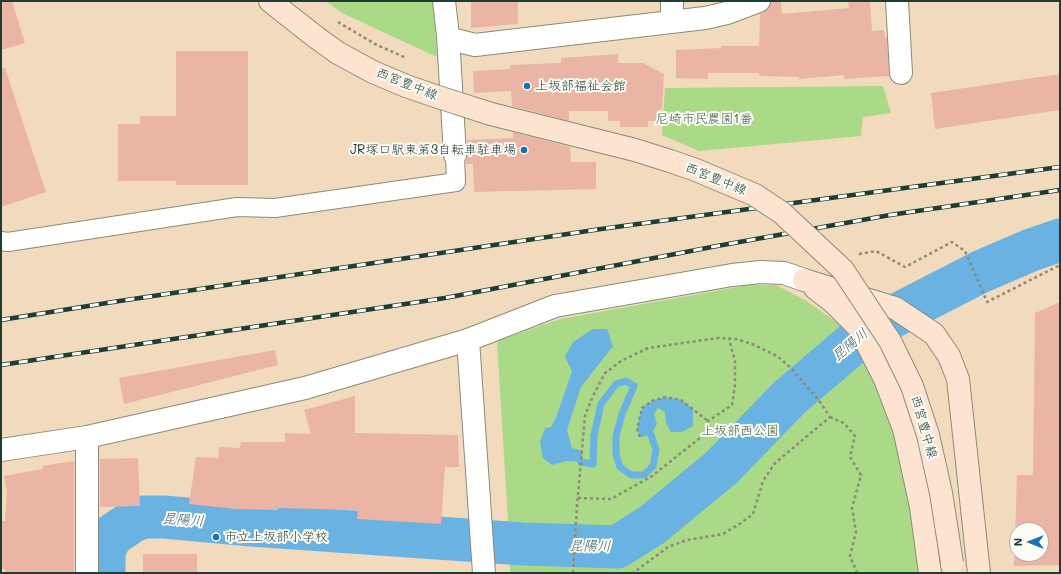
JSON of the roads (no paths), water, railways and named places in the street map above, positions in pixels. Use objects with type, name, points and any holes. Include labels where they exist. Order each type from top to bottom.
[{"type":"main road","name":"西宮豊中線","points":[[270,1],[338,53],[406,86],[491,114],[635,150],[683,165],[755,195],[782,214],[843,270],[890,341],[912,386],[928,435],[941,492],[953,568]]},
{"type":"main road","points":[[804,280],[895,308],[934,334],[949,356],[958,379],[979,573]]},
{"type":"main road","points":[[804,280],[833,302],[858,328],[885,379],[904,429],[922,507],[930,573]]},
{"type":"street","points":[[1,241],[8,242],[237,207],[275,208],[456,182],[448,36],[444,1]]},
{"type":"street","points":[[448,36],[455,40],[475,45],[672,12],[712,16],[727,13],[759,1]]},
{"type":"street","points":[[897,1],[901,74]]},
{"type":"street","points":[[1,450],[87,437],[305,388],[468,340],[554,306],[732,275],[761,272],[784,273],[804,280]]},
{"type":"street","points":[[468,340],[484,562]]},
{"type":"street","points":[[87,437],[87,573]]},
{"type":"water","points":[[593,329],[607,329],[613,346],[581,387],[567,430],[572,448],[583,451],[581,462],[566,461],[552,465],[543,458],[540,442],[545,428],[551,427],[556,418],[572,371],[565,357],[573,342]]},
{"type":"water","points":[[665,397],[681,400],[693,409],[693,426],[682,432],[671,432],[666,423],[665,412],[658,408],[654,414],[657,424],[651,435],[640,437],[637,429],[642,408],[652,401]]},
{"type":"waterway","name":"昆陽川","points":[[104,573],[104,551],[111,536],[133,521],[144,517],[164,517],[252,525],[523,544],[617,547],[652,525],[721,468],[790,397],[871,328],[980,272],[1031,250],[1060,240]]},
{"type":"waterway","points":[[581,462],[593,464],[594,435],[601,404],[616,384],[626,381],[634,386],[622,414],[616,436],[616,454],[620,467],[631,475],[644,475],[653,466],[656,450],[651,435]]},
{"type":"railway","points":[[1,320],[601,229],[1060,167]]},
{"type":"railway","points":[[1,365],[445,298],[717,246],[890,215],[1060,190]]},
{"type":"place","name":"上坂部福祉会館","points":[[527,86]]},
{"type":"place","name":"JR塚口駅東第3自転車駐車場","points":[[524,150]]},
{"type":"place","name":"市立上坂部小学校","points":[[216,537]]},
{"type":"park label","name":"尼崎市民農園1番","points":[[704,119]]},
{"type":"park label","name":"上坂部西公園","points":[[740,431]]}]
